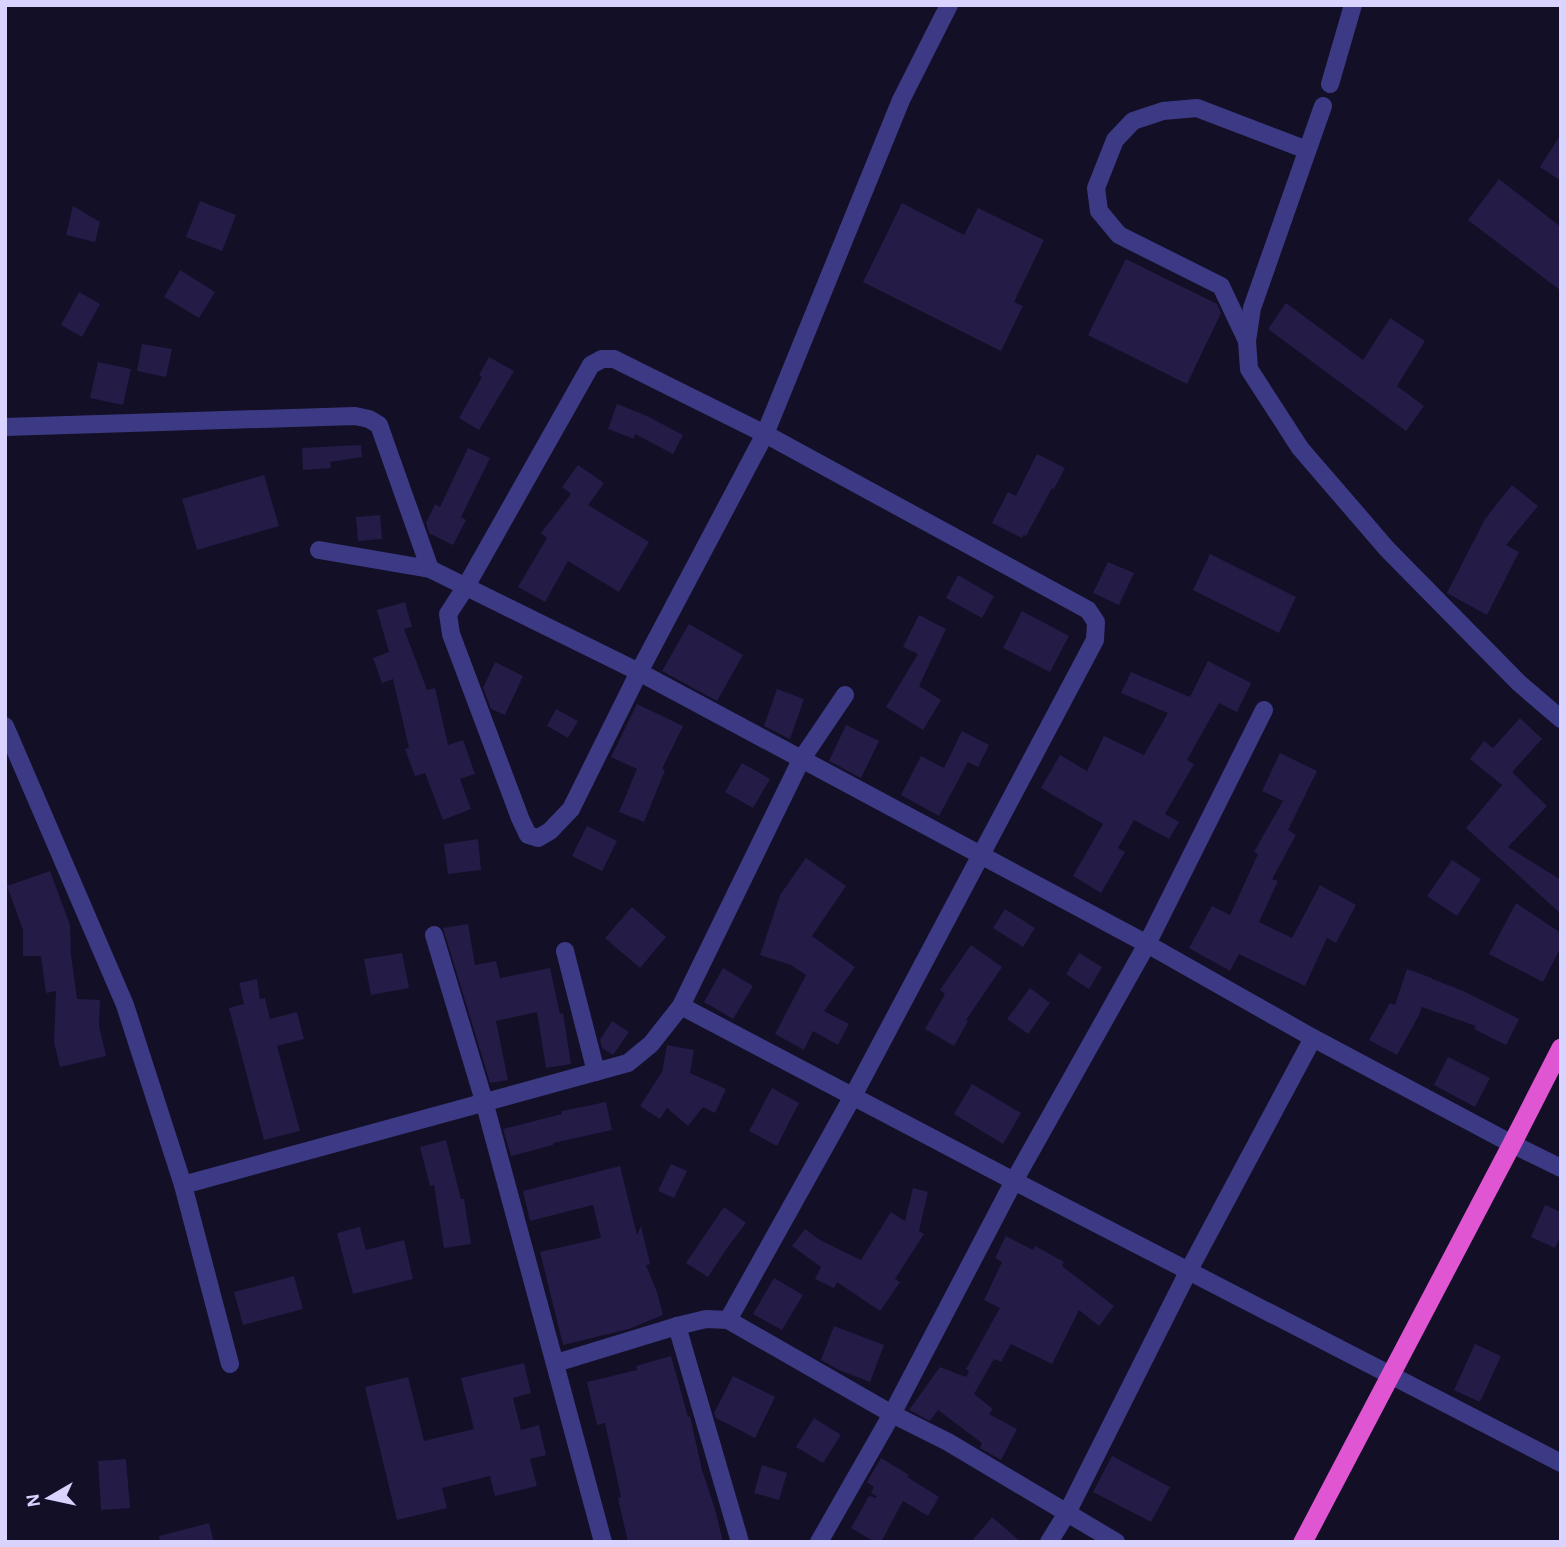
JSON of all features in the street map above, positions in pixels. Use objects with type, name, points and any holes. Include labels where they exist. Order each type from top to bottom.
[{"type":"highway","points":[[1304,1542],[1561,1048]]},
{"type":"street","points":[[728,1320],[853,1096],[1095,640],[1096,622],[1088,610],[765,434],[614,359],[602,359],[591,365],[449,614],[451,634],[520,818],[528,835],[538,838],[550,831],[571,809],[639,672],[765,434],[901,100],[949,5]]},
{"type":"street","points":[[1330,84],[1353,5]]},
{"type":"street","points":[[1323,106],[1252,308],[1247,341],[1249,369],[1300,448],[1387,549],[1519,683],[1561,719]]},
{"type":"street","points":[[1247,341],[1222,286],[1119,235],[1099,211],[1096,188],[1115,139],[1133,121],[1163,111],[1197,108],[1307,150]]},
{"type":"street","points":[[5,427],[355,416],[369,419],[379,425],[430,569]]},
{"type":"street","points":[[319,550],[430,569],[639,672],[1147,944],[1313,1038],[1561,1168]]},
{"type":"street","points":[[183,1185],[628,1063],[650,1044],[681,1006],[801,760],[845,695]]},
{"type":"street","points":[[820,1542],[892,1414],[1014,1181],[1147,944],[1264,710]]},
{"type":"street","points":[[5,726],[125,1005],[183,1185],[230,1364]]},
{"type":"street","points":[[434,935],[484,1101],[603,1542]]},
{"type":"street","points":[[565,951],[596,1072]]},
{"type":"street","points":[[681,1006],[1561,1463]]},
{"type":"street","points":[[1049,1542],[1067,1513],[1189,1270],[1313,1038]]},
{"type":"street","points":[[556,1363],[677,1326],[706,1319],[728,1320],[892,1414],[948,1442],[1116,1542]]},
{"type":"street","points":[[677,1326],[740,1542]]},
{"type":"building","points":[[1561,134],[1561,181],[1540,167]]},
{"type":"building","points":[[1499,179],[1561,227],[1561,291],[1468,220]]},
{"type":"building","points":[[200,201],[236,215],[222,251],[186,237]]},
{"type":"building","points":[[902,203],[964,235],[978,208],[1044,240],[1014,302],[1023,306],[1001,351],[863,282]]},
{"type":"building","points":[[73,206],[100,222],[95,242],[66,235]]},
{"type":"building","points":[[1126,259],[1217,304],[1221,313],[1187,384],[1088,335]]},
{"type":"building","points":[[180,270],[215,292],[199,318],[164,297]]},
{"type":"building","points":[[79,292],[100,304],[82,337],[61,325]]},
{"type":"building","points":[[1286,303],[1363,360],[1390,318],[1425,341],[1397,386],[1424,406],[1406,431],[1268,329]]},
{"type":"building","points":[[142,344],[172,349],[166,377],[137,371]]},
{"type":"building","points":[[489,357],[514,371],[479,430],[459,418],[482,377],[479,375]]},
{"type":"building","points":[[98,362],[131,369],[123,405],[90,398]]},
{"type":"building","points":[[617,404],[683,435],[673,454],[635,434],[634,439],[608,429]]},
{"type":"building","points":[[361,445],[362,457],[330,462],[331,468],[303,470],[302,448]]},
{"type":"building","points":[[468,448],[490,458],[461,517],[466,520],[453,545],[429,533],[426,523],[435,504],[440,507]]},
{"type":"building","points":[[1037,454],[1065,468],[1026,536],[1022,538],[992,523],[1008,492],[1016,496]]},
{"type":"building","points":[[578,465],[604,483],[588,505],[649,542],[619,592],[568,561],[545,602],[518,587],[547,538],[541,533],[571,494],[562,487]]},
{"type":"building","points":[[264,475],[279,526],[197,550],[182,499]]},
{"type":"building","points":[[1512,485],[1538,506],[1506,545],[1519,552],[1487,615],[1447,593],[1485,519]]},
{"type":"building","points":[[380,515],[382,539],[358,541],[356,517]]},
{"type":"building","points":[[1210,554],[1296,597],[1279,633],[1193,590]]},
{"type":"building","points":[[1108,562],[1134,573],[1119,605],[1093,593]]},
{"type":"building","points":[[958,575],[994,596],[982,618],[946,598]]},
{"type":"building","points":[[405,602],[412,627],[404,629],[427,690],[435,688],[448,745],[463,740],[475,774],[460,779],[471,809],[443,820],[425,773],[415,776],[405,749],[409,748],[393,679],[382,683],[373,658],[389,652],[377,610]]},
{"type":"building","points":[[1022,611],[1069,636],[1050,672],[1003,648]]},
{"type":"building","points":[[919,615],[946,629],[919,686],[941,700],[923,730],[886,707],[918,654],[903,647]]},
{"type":"building","points":[[689,624],[743,655],[717,701],[662,671]]},
{"type":"building","points":[[1208,661],[1251,683],[1237,712],[1219,703],[1187,760],[1194,764],[1165,814],[1179,822],[1169,839],[1134,820],[1118,848],[1125,852],[1101,893],[1073,876],[1103,824],[1041,788],[1060,755],[1087,771],[1104,736],[1144,755],[1168,713],[1121,693],[1131,672],[1190,697]]},
{"type":"building","points":[[495,662],[523,676],[505,715],[491,709],[483,688]]},
{"type":"building","points":[[777,689],[804,699],[790,739],[764,726]]},
{"type":"building","points":[[637,704],[683,726],[662,769],[665,770],[644,822],[619,812],[637,769],[611,757]]},
{"type":"building","points":[[556,709],[578,721],[568,738],[547,726]]},
{"type":"building","points":[[1520,718],[1542,739],[1512,772],[1547,806],[1508,847],[1561,880],[1561,914],[1466,828],[1502,785],[1470,759],[1484,741],[1493,748]]},
{"type":"building","points":[[846,725],[879,741],[861,778],[829,761]]},
{"type":"building","points":[[962,731],[989,745],[978,767],[968,762],[939,816],[901,795],[921,756],[944,768]]},
{"type":"building","points":[[1280,753],[1317,771],[1288,830],[1296,835],[1272,879],[1278,881],[1259,922],[1292,938],[1320,885],[1356,905],[1336,943],[1327,938],[1305,986],[1239,954],[1230,971],[1189,948],[1212,906],[1230,915],[1258,854],[1254,852],[1283,801],[1262,791]]},
{"type":"building","points":[[742,763],[770,779],[753,808],[725,792]]},
{"type":"building","points":[[587,826],[617,841],[602,871],[572,856]]},
{"type":"building","points":[[478,839],[481,870],[448,874],[444,844]]},
{"type":"building","points":[[806,858],[846,886],[812,936],[855,967],[824,1011],[849,1024],[838,1045],[813,1031],[804,1050],[775,1034],[806,975],[791,965],[760,955],[780,895]]},
{"type":"building","points":[[1452,860],[1481,879],[1457,916],[1427,896]]},
{"type":"building","points":[[50,871],[70,925],[77,999],[100,1000],[99,1026],[106,1056],[60,1067],[54,1042],[56,991],[46,993],[41,956],[23,956],[23,930],[7,886]]},
{"type":"building","points":[[1516,903],[1561,933],[1561,947],[1543,982],[1489,954]]},
{"type":"building","points":[[632,907],[666,937],[640,968],[605,938]]},
{"type":"building","points":[[1005,909],[1035,928],[1023,947],[993,928]]},
{"type":"building","points":[[468,924],[475,965],[496,961],[500,978],[550,968],[560,1014],[563,1013],[571,1064],[546,1068],[537,1012],[496,1021],[508,1080],[490,1083],[443,928]]},
{"type":"building","points":[[971,945],[1002,967],[966,1020],[968,1021],[954,1046],[925,1029],[945,994],[940,990]]},
{"type":"building","points":[[402,953],[409,988],[371,995],[364,959]]},
{"type":"building","points":[[1079,953],[1102,967],[1089,989],[1066,974]]},
{"type":"building","points":[[723,968],[753,986],[733,1019],[704,1002]]},
{"type":"building","points":[[1407,969],[1461,990],[1519,1019],[1506,1045],[1474,1029],[1476,1026],[1422,1007],[1397,1055],[1369,1040],[1390,1003],[1395,1005]]},
{"type":"building","points":[[257,979],[260,999],[265,998],[270,1019],[297,1012],[304,1039],[277,1046],[300,1131],[264,1140],[229,1008],[244,1004],[239,983]]},
{"type":"building","points":[[1030,988],[1050,1003],[1028,1034],[1007,1019]]},
{"type":"building","points":[[612,1021],[629,1032],[613,1055],[602,1048],[600,1040]]},
{"type":"building","points":[[667,1045],[694,1050],[690,1073],[726,1089],[715,1113],[703,1107],[688,1126],[667,1108],[660,1119],[640,1106],[662,1072]]},
{"type":"building","points":[[1448,1057],[1490,1078],[1475,1107],[1434,1085]]},
{"type":"building","points":[[972,1084],[1021,1113],[1003,1144],[954,1114]]},
{"type":"building","points":[[772,1088],[799,1103],[777,1146],[749,1131]]},
{"type":"building","points":[[606,1102],[612,1130],[553,1143],[511,1156],[503,1129],[562,1114],[562,1111]]},
{"type":"building","points":[[446,1140],[461,1199],[464,1199],[471,1244],[444,1248],[434,1185],[430,1186],[420,1147]]},
{"type":"building","points":[[671,1164],[687,1171],[674,1198],[658,1191]]},
{"type":"building","points":[[620,1166],[637,1235],[641,1226],[650,1264],[646,1265],[663,1315],[629,1329],[563,1345],[540,1252],[601,1238],[593,1205],[530,1221],[523,1191]]},
{"type":"building","points":[[913,1188],[928,1192],[919,1231],[924,1234],[895,1279],[900,1282],[880,1311],[837,1282],[834,1288],[815,1279],[821,1267],[792,1246],[805,1229],[820,1240],[861,1260],[891,1212],[905,1221]]},
{"type":"building","points":[[1545,1205],[1561,1212],[1561,1234],[1555,1248],[1531,1237]]},
{"type":"building","points":[[724,1207],[746,1223],[708,1277],[686,1263]]},
{"type":"building","points":[[360,1227],[366,1250],[404,1240],[413,1279],[353,1294],[337,1233]]},
{"type":"building","points":[[1006,1236],[1033,1250],[1035,1246],[1064,1262],[1062,1266],[1114,1306],[1099,1326],[1079,1310],[1052,1364],[1011,1344],[1001,1362],[994,1359],[974,1394],[993,1409],[989,1414],[1017,1429],[1001,1460],[980,1448],[982,1443],[938,1410],[930,1421],[909,1410],[940,1367],[966,1377],[969,1371],[966,1369],[1000,1308],[984,1300],[1002,1262],[995,1258]]},
{"type":"building","points":[[294,1276],[303,1309],[243,1325],[234,1292]]},
{"type":"building","points":[[774,1278],[803,1295],[782,1330],[753,1314]]},
{"type":"building","points":[[834,1326],[884,1345],[870,1382],[821,1360]]},
{"type":"building","points":[[1475,1344],[1501,1356],[1480,1402],[1454,1390]]},
{"type":"building","points":[[671,1356],[688,1417],[690,1416],[723,1542],[628,1542],[605,1423],[597,1425],[587,1382],[637,1370],[636,1366]]},
{"type":"building","points":[[524,1363],[531,1393],[513,1398],[521,1430],[539,1425],[546,1455],[530,1459],[537,1486],[495,1496],[490,1476],[442,1488],[447,1508],[397,1520],[365,1387],[408,1377],[424,1441],[474,1429],[461,1378]]},
{"type":"building","points":[[733,1376],[775,1397],[755,1438],[716,1418],[714,1413]]},
{"type":"building","points":[[814,1418],[841,1435],[823,1463],[796,1447]]},
{"type":"building","points":[[1112,1456],[1170,1487],[1151,1522],[1093,1492]]},
{"type":"building","points":[[881,1458],[939,1497],[928,1516],[903,1501],[881,1542],[875,1542],[851,1528],[869,1496],[877,1496],[871,1493],[874,1487],[867,1482]]},
{"type":"building","points":[[126,1459],[130,1508],[101,1510],[98,1461]]},
{"type":"building","points":[[762,1465],[787,1473],[779,1500],[754,1493]]},
{"type":"building","points":[[992,1517],[1021,1542],[971,1542]]},
{"type":"building","points":[[209,1523],[214,1542],[160,1542],[159,1536]]}]
